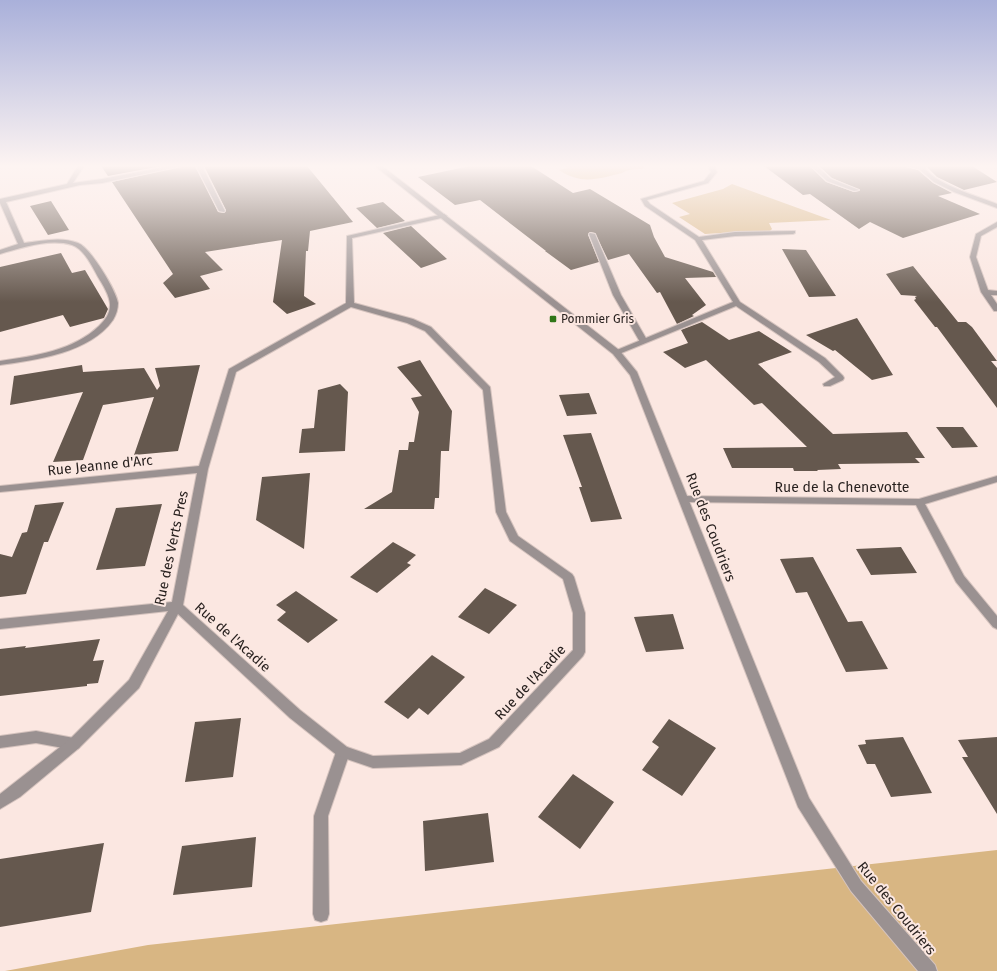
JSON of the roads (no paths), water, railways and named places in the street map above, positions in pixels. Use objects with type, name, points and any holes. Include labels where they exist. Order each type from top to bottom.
[{"type":"street","points":[[6,211],[22,245]]},
{"type":"street","name":"Rue des Coudriers","points":[[438,211],[616,352],[634,374],[802,802],[856,886],[929,971]]},
{"type":"street","points":[[656,211],[698,239],[737,303],[822,360],[840,378],[827,384]]},
{"type":"street","points":[[350,304],[349,238],[444,216]]},
{"type":"street","points":[[997,224],[978,234],[973,257],[985,292],[997,310]]},
{"type":"street","points":[[698,239],[735,234],[792,232]]},
{"type":"street","points":[[592,234],[617,295],[643,340]]},
{"type":"street","points":[[0,252],[22,245],[61,242],[73,243],[81,246],[109,289],[115,304],[109,320],[92,336],[74,346],[34,358],[0,363]]},
{"type":"street","points":[[985,292],[997,293]]},
{"type":"street","points":[[616,352],[737,303]]},
{"type":"street","name":"Rue des Verts Pres","points":[[0,802],[15,792],[74,744],[134,684],[177,606],[204,469],[232,370],[350,304]]},
{"type":"street","name":"Rue de l'Acadie","points":[[177,606],[295,714],[343,752],[373,762],[461,759],[494,743],[579,652],[579,613],[568,578],[514,538],[501,512],[487,389],[428,329],[410,321],[350,304]]},
{"type":"street","name":"Rue Jeanne d'Arc","points":[[0,489],[204,469]]},
{"type":"street","name":"Rue de la Chenevotte","points":[[684,499],[919,502],[997,479]]},
{"type":"street","points":[[919,502],[960,579],[997,624]]},
{"type":"street","points":[[0,624],[177,606]]},
{"type":"street","points":[[0,742],[36,737],[74,744]]},
{"type":"street","points":[[321,914],[321,816],[343,752]]},
{"type":"place","name":"Pommier Gris","points":[[553,319]]}]
